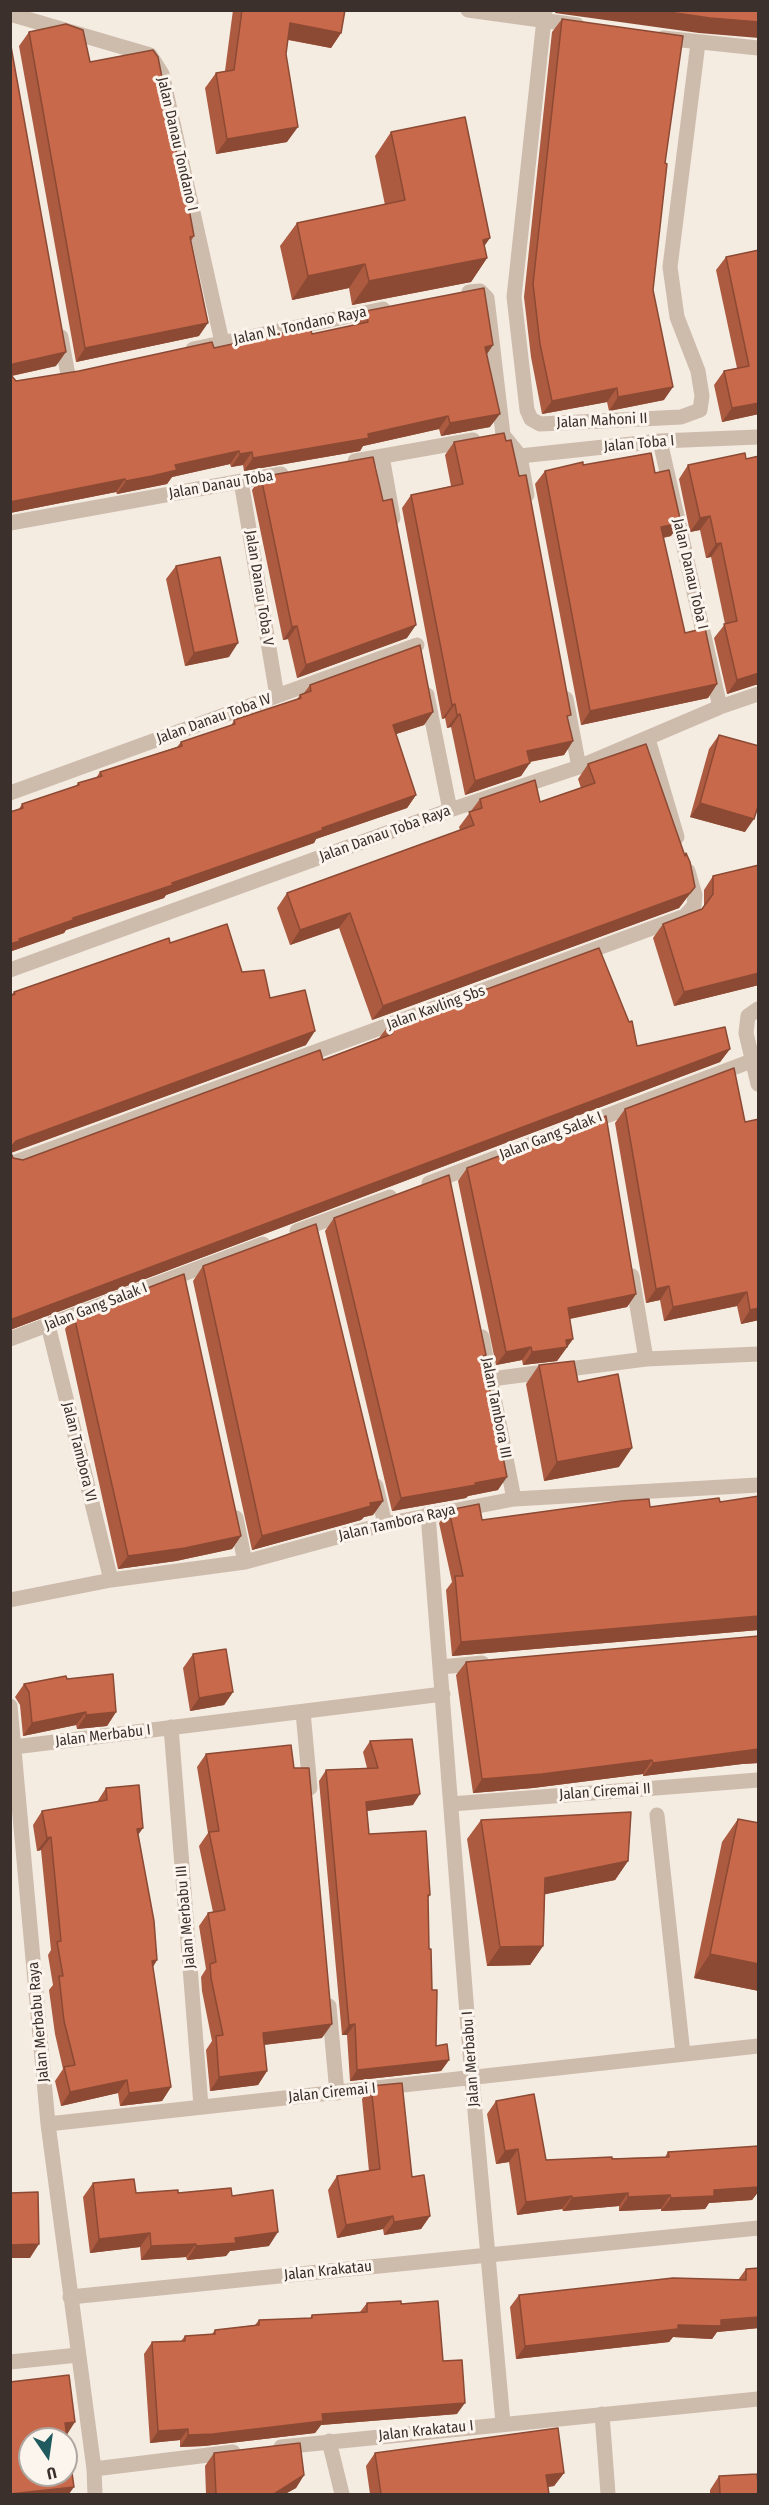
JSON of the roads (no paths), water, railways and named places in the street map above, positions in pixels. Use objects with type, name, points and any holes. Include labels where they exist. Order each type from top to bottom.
[{"type":"street","points":[[468,10],[544,16],[591,27]]},
{"type":"street","name":"Jalan Danau Tondano I","points":[[10,14],[150,55],[162,74],[222,342]]},
{"type":"street","name":"Jalan Mahoni II","points":[[544,16],[514,297],[527,410],[531,419],[540,424],[681,417],[700,410],[702,396],[698,371],[677,317],[670,267],[698,42]]},
{"type":"street","points":[[651,36],[759,48]]},
{"type":"street","points":[[453,294],[480,291],[487,298],[503,435],[520,456],[531,513]]},
{"type":"street","name":"Jalan N. Tondano Raya","points":[[178,352],[395,306]]},
{"type":"street","points":[[57,316],[67,375]]},
{"type":"street","points":[[335,464],[503,435]]},
{"type":"street","name":"Jalan Toba I","points":[[520,456],[660,441],[759,437]]},
{"type":"street","name":"Jalan Danau Toba I","points":[[660,441],[720,707]]},
{"type":"street","points":[[382,456],[396,534]]},
{"type":"street","name":"Jalan Danau Toba","points":[[10,523],[300,471]]},
{"type":"street","name":"Jalan Danau Toba V","points":[[241,481],[277,696]]},
{"type":"street","name":"Jalan Danau Toba IV","points":[[10,793],[417,646]]},
{"type":"street","points":[[424,681],[450,810]]},
{"type":"street","points":[[563,685],[579,766]]},
{"type":"street","name":"Jalan Danau Toba Raya","points":[[10,970],[450,810],[579,766],[720,707],[759,694]]},
{"type":"street","name":"Jalan Kavling Sbs","points":[[10,1164],[685,916],[694,906],[694,895],[648,739]]},
{"type":"street","points":[[759,1009],[748,1016],[746,1033],[759,1084]]},
{"type":"street","name":"Jalan Gang Salak I","points":[[10,1339],[184,1280],[315,1231],[408,1190],[448,1182],[605,1122],[754,1060]]},
{"type":"street","points":[[630,1267],[646,1359]]},
{"type":"street","name":"Jalan Tambora III","points":[[478,1323],[514,1499]]},
{"type":"street","name":"Jalan Tambora VI","points":[[48,1325],[111,1580]]},
{"type":"street","points":[[491,1379],[646,1359],[759,1354]]},
{"type":"street","points":[[371,1466],[385,1524]]},
{"type":"street","name":"Jalan Tambora Raya","points":[[10,1600],[111,1580],[245,1562],[385,1524],[514,1499],[759,1485]]},
{"type":"street","points":[[233,1505],[245,1562]]},
{"type":"street","name":"Jalan Merbabu I","points":[[428,1514],[472,2078],[502,2423]]},
{"type":"street","points":[[441,1667],[500,1662]]},
{"type":"street","name":"Jalan Merbabu I","points":[[14,1747],[443,1694]]},
{"type":"street","name":"Jalan Merbabu Raya","points":[[10,1706],[14,1747],[18,1861],[70,2297]]},
{"type":"street","points":[[303,1712],[312,1807]]},
{"type":"street","name":"Jalan Merbabu III","points":[[171,1728],[201,2106]]},
{"type":"street","name":"Jalan Ciremai II","points":[[451,1804],[759,1779]]},
{"type":"street","points":[[657,1815],[683,2054]]},
{"type":"street","points":[[327,1985],[337,2092]]},
{"type":"street","name":"Jalan Ciremai I","points":[[48,2124],[759,2046]]},
{"type":"street","name":"Jalan Krakatau","points":[[70,2297],[759,2228]]},
{"type":"street","points":[[70,2297],[94,2469],[95,2494]]},
{"type":"street","points":[[10,2362],[78,2355]]},
{"type":"street","name":"Jalan Krakatau I","points":[[270,2448],[759,2399]]},
{"type":"street","points":[[602,2414],[608,2494]]},
{"type":"street","points":[[329,2441],[342,2494]]},
{"type":"street","points":[[94,2469],[247,2451]]}]
